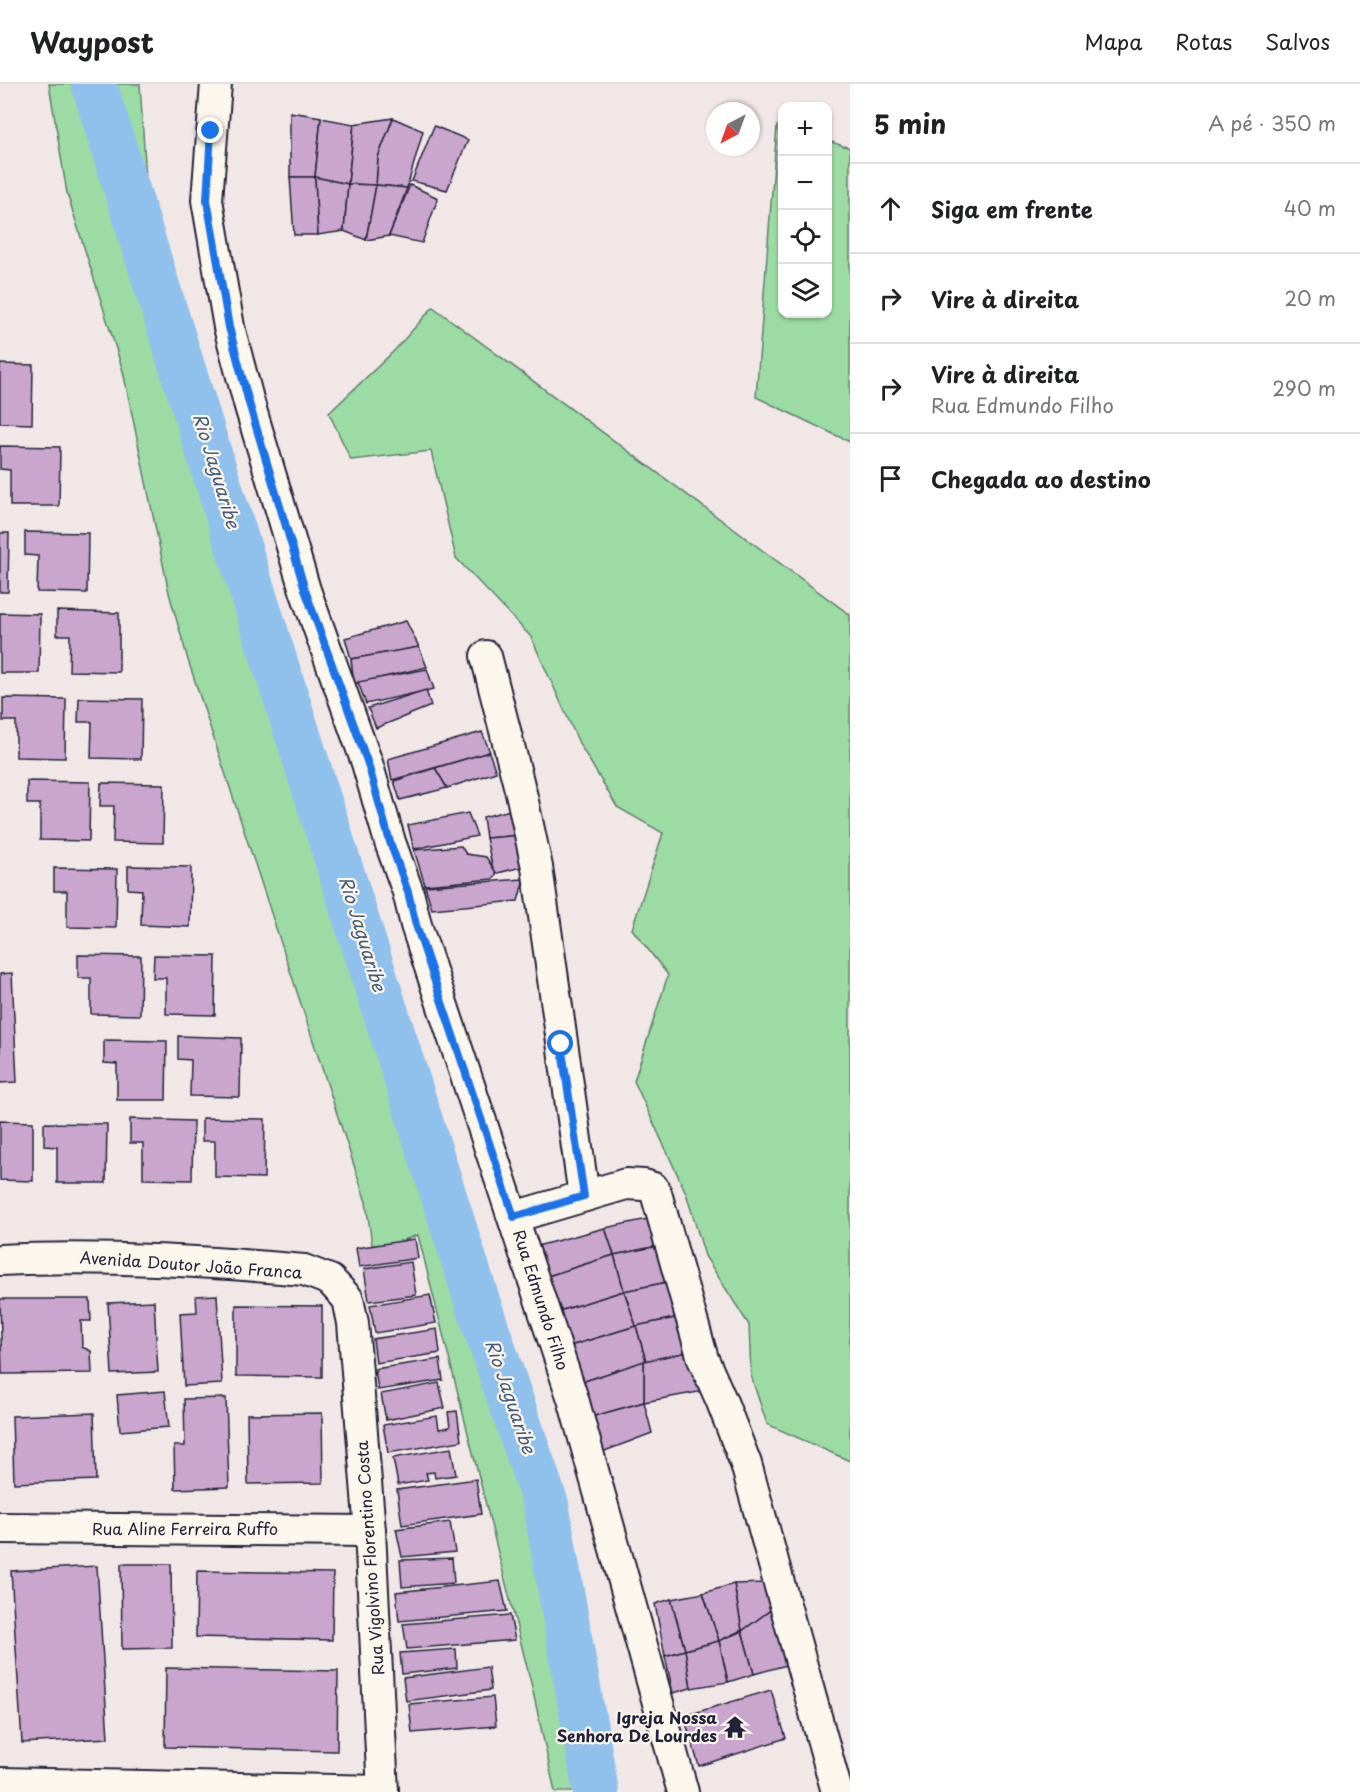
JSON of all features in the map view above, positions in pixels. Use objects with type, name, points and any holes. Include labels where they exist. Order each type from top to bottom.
[{"type":"street","name":"Rua Edmundo Filho","points":[[216,84],[207,200],[229,327],[249,403],[305,590],[368,764],[419,935],[573,1399],[682,1792]]},
{"type":"street","points":[[486,656],[522,797],[537,867],[584,1196]]},
{"type":"street","points":[[514,1217],[626,1184],[644,1185],[652,1188],[656,1193],[703,1359],[746,1464],[837,1792]]},
{"type":"street","name":"Avenida Doutor João Franca","points":[[0,1260],[66,1257],[117,1258],[304,1270],[330,1280],[348,1299],[353,1323]]},
{"type":"street","name":"Rua Vigolvino Florentino Costa","points":[[353,1323],[370,1530],[383,1791]]},
{"type":"street","name":"Rua Aline Ferreira Ruffo","points":[[0,1528],[370,1530]]},
{"type":"street","points":[[0,1783],[383,1791]]},
{"type":"green space","points":[[49,84],[140,84],[147,195],[266,604],[570,1559],[616,1792],[555,1792],[532,1687],[418,1235],[373,1251],[366,1202],[188,660],[169,593],[123,371],[67,193]]},
{"type":"green space","points":[[777,126],[778,318],[832,318],[832,142],[850,148],[850,442],[756,397]]},
{"type":"green space","points":[[433,307],[850,615],[850,1461],[767,1424],[751,1376],[749,1325],[705,1256],[686,1193],[634,1081],[668,975],[632,929],[663,833],[617,807],[579,743],[531,637],[456,558],[431,451],[351,460],[329,413],[394,351]]},
{"type":"building","points":[[290,112],[321,117],[315,177],[290,177]]},
{"type":"building","points":[[321,118],[354,124],[348,184],[315,177]]},
{"type":"building","points":[[393,118],[423,131],[407,188],[376,185],[378,157]]},
{"type":"building","points":[[393,118],[378,157],[376,185],[348,184],[354,124]]},
{"type":"building","points":[[434,126],[468,140],[447,190],[412,181]]},
{"type":"building","points":[[290,177],[315,177],[318,235],[294,235]]},
{"type":"building","points":[[315,177],[348,184],[344,231],[318,235]]},
{"type":"building","points":[[348,184],[376,185],[366,240],[344,231]]},
{"type":"building","points":[[376,185],[407,188],[389,236],[366,240]]},
{"type":"building","points":[[410,185],[438,198],[422,243],[389,236]]},
{"type":"building","points":[[0,364],[33,365],[32,424],[0,423]]},
{"type":"building","points":[[0,446],[60,447],[59,506],[10,506],[10,470],[0,469]]},
{"type":"building","points":[[25,532],[88,533],[87,593],[37,592],[38,556],[25,555]]},
{"type":"building","points":[[0,533],[9,533],[8,592],[0,592]]},
{"type":"building","points":[[57,611],[119,613],[119,672],[69,671],[70,635],[57,635]]},
{"type":"building","points":[[0,613],[40,614],[39,673],[0,673]]},
{"type":"building","points":[[406,621],[419,647],[351,659],[345,638]]},
{"type":"building","points":[[419,647],[427,667],[354,684],[351,659]]},
{"type":"building","points":[[427,669],[434,689],[366,704],[358,682]]},
{"type":"building","points":[[426,690],[431,706],[376,728],[368,708]]},
{"type":"building","points":[[3,698],[66,699],[65,758],[16,757],[16,721],[3,721]]},
{"type":"building","points":[[79,698],[142,699],[141,759],[91,758],[92,722],[78,722]]},
{"type":"building","points":[[482,732],[490,752],[392,780],[388,759]]},
{"type":"building","points":[[489,752],[496,772],[447,788],[435,768]]},
{"type":"building","points":[[435,768],[447,788],[400,800],[394,781]]},
{"type":"building","points":[[27,781],[90,782],[89,841],[40,840],[40,804],[27,804]]},
{"type":"building","points":[[101,783],[164,784],[163,843],[113,842],[114,806],[100,806]]},
{"type":"building","points":[[518,808],[524,835],[486,838],[483,817]]},
{"type":"building","points":[[468,813],[477,836],[414,849],[408,825]]},
{"type":"building","points":[[524,835],[533,864],[494,874],[486,838]]},
{"type":"building","points":[[461,846],[466,854],[486,857],[497,874],[493,879],[425,885],[414,850]]},
{"type":"building","points":[[128,866],[191,867],[190,927],[141,925],[142,890],[128,889]]},
{"type":"building","points":[[54,868],[117,869],[116,928],[67,927],[67,891],[54,891]]},
{"type":"building","points":[[524,879],[518,901],[432,909],[425,886]]},
{"type":"building","points":[[78,955],[141,956],[140,1015],[91,1014],[91,978],[78,978]]},
{"type":"building","points":[[154,955],[216,956],[215,1015],[166,1014],[166,978],[153,978]]},
{"type":"building","points":[[12,973],[17,1082],[0,1083],[0,974]]},
{"type":"building","points":[[178,1036],[241,1038],[240,1097],[190,1096],[191,1060],[178,1059]]},
{"type":"building","points":[[104,1040],[167,1041],[166,1100],[117,1100],[117,1064],[104,1063]]},
{"type":"building","points":[[202,1118],[265,1119],[264,1178],[215,1177],[215,1141],[202,1141]]},
{"type":"building","points":[[130,1119],[193,1121],[192,1180],[143,1179],[143,1143],[130,1143]]},
{"type":"building","points":[[0,1121],[33,1122],[33,1181],[0,1180]]},
{"type":"building","points":[[44,1123],[107,1124],[106,1183],[57,1183],[57,1147],[44,1146]]},
{"type":"building","points":[[652,1218],[663,1245],[614,1255],[605,1228]]},
{"type":"building","points":[[605,1228],[614,1255],[548,1276],[537,1246]]},
{"type":"building","points":[[415,1239],[418,1258],[359,1267],[356,1248]]},
{"type":"building","points":[[663,1245],[672,1281],[624,1291],[614,1255]]},
{"type":"building","points":[[614,1255],[624,1291],[556,1312],[548,1276]]},
{"type":"building","points":[[411,1262],[416,1295],[369,1301],[364,1269]]},
{"type":"building","points":[[672,1281],[685,1316],[636,1326],[624,1291]]},
{"type":"building","points":[[624,1291],[636,1326],[570,1346],[556,1312]]},
{"type":"building","points":[[217,1295],[222,1384],[184,1386],[180,1313],[197,1312],[196,1296]]},
{"type":"building","points":[[430,1295],[436,1323],[375,1333],[370,1305]]},
{"type":"building","points":[[0,1299],[90,1299],[91,1321],[81,1321],[82,1347],[91,1351],[92,1373],[2,1374]]},
{"type":"building","points":[[154,1301],[158,1372],[112,1374],[108,1303]]},
{"type":"building","points":[[236,1305],[322,1306],[322,1377],[236,1376]]},
{"type":"building","points":[[685,1316],[694,1351],[646,1361],[636,1326]]},
{"type":"building","points":[[636,1326],[646,1361],[579,1383],[570,1346]]},
{"type":"building","points":[[437,1329],[440,1353],[376,1363],[373,1339]]},
{"type":"building","points":[[693,1351],[704,1391],[644,1402],[644,1361]]},
{"type":"building","points":[[440,1359],[443,1380],[378,1390],[375,1369]]},
{"type":"building","points":[[644,1361],[644,1402],[591,1417],[582,1382]]},
{"type":"building","points":[[439,1383],[445,1408],[386,1420],[381,1394]]},
{"type":"building","points":[[165,1391],[169,1427],[120,1431],[117,1395]]},
{"type":"building","points":[[226,1398],[229,1487],[175,1489],[174,1446],[185,1446],[184,1399]]},
{"type":"building","points":[[644,1402],[652,1433],[602,1452],[591,1417]]},
{"type":"building","points":[[457,1411],[461,1441],[388,1453],[383,1425],[437,1416],[439,1429],[450,1427],[448,1412]]},
{"type":"building","points":[[94,1413],[96,1480],[14,1483],[12,1416]]},
{"type":"building","points":[[322,1413],[323,1483],[248,1484],[247,1414]]},
{"type":"building","points":[[451,1448],[456,1475],[435,1478],[434,1472],[426,1473],[428,1480],[398,1485],[393,1458]]},
{"type":"building","points":[[476,1479],[481,1514],[402,1525],[397,1490]]},
{"type":"building","points":[[450,1522],[455,1552],[402,1557],[396,1529]]},
{"type":"building","points":[[452,1558],[454,1583],[402,1587],[400,1560]]},
{"type":"building","points":[[121,1564],[171,1564],[172,1648],[122,1649]]},
{"type":"building","points":[[97,1566],[108,1738],[22,1743],[11,1571]]},
{"type":"building","points":[[197,1571],[333,1573],[332,1640],[196,1637]]},
{"type":"building","points":[[500,1581],[507,1611],[399,1621],[396,1592]]},
{"type":"building","points":[[767,1583],[779,1604],[742,1631],[734,1584]]},
{"type":"building","points":[[734,1584],[742,1630],[719,1641],[703,1593]]},
{"type":"building","points":[[703,1593],[719,1641],[685,1650],[671,1599]]},
{"type":"building","points":[[671,1599],[685,1650],[665,1656],[655,1604]]},
{"type":"building","points":[[779,1604],[790,1664],[754,1674],[742,1631]]},
{"type":"building","points":[[510,1615],[515,1640],[407,1649],[403,1624]]},
{"type":"building","points":[[742,1631],[754,1674],[728,1682],[719,1641]]},
{"type":"building","points":[[719,1641],[728,1682],[691,1688],[685,1650]]},
{"type":"building","points":[[456,1649],[457,1668],[402,1674],[400,1653]]},
{"type":"building","points":[[685,1650],[691,1688],[673,1693],[665,1656]]},
{"type":"building","points":[[488,1667],[491,1690],[406,1701],[403,1678]]},
{"type":"building","points":[[166,1668],[338,1671],[337,1751],[165,1747]]},
{"type":"building","name":"Igreja Nossa Senhora De Lourdes","points":[[771,1690],[786,1738],[699,1766],[684,1716]]},
{"type":"building","points":[[493,1697],[496,1726],[412,1733],[409,1704]]},
{"type":"waterway","name":"Rio Jaguaribe","points":[[94,84],[477,1301],[546,1505],[596,1792]]},
{"type":"place","name":"Igreja Nossa Senhora De Lourdes","points":[[735,1727]]},
{"type":"route","points":[[211,131],[207,200],[229,327],[249,403],[305,590],[368,764],[416,925],[514,1217],[584,1196],[561,1044]]}]
